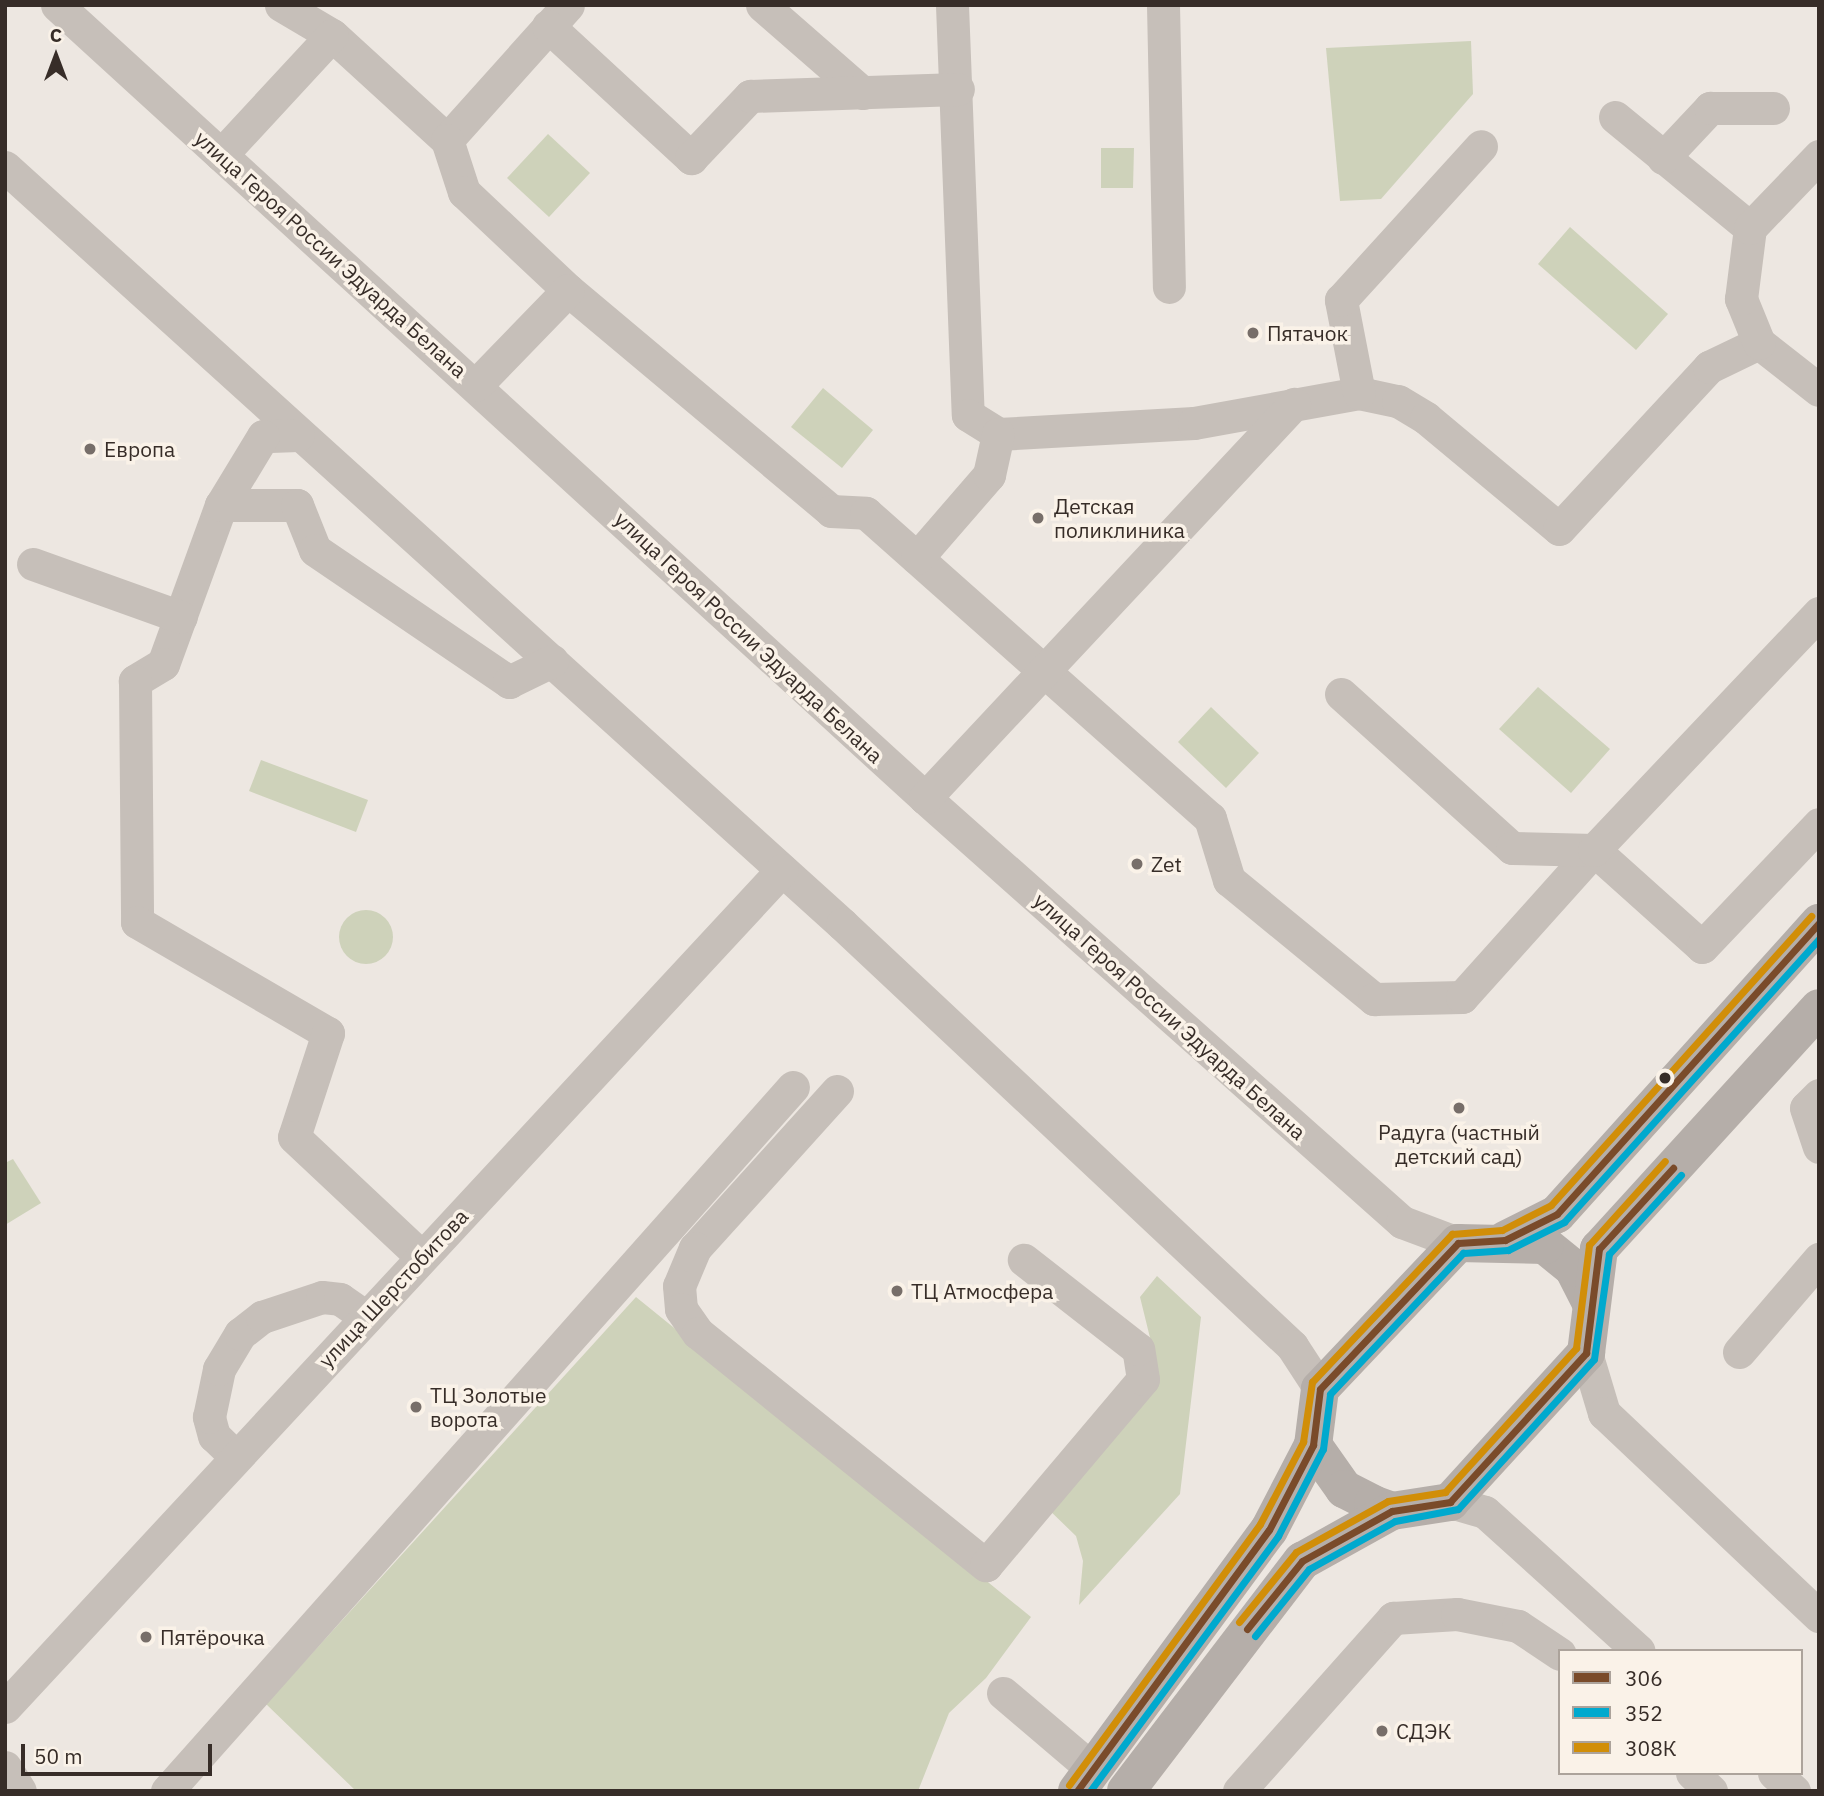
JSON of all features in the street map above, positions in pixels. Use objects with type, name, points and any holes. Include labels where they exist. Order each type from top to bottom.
[{"type":"main road","points":[[1504,1240],[1557,1213],[1819,923]]},
{"type":"main road","points":[[1126,1791],[1302,1561],[1392,1511],[1450,1502],[1586,1353],[1599,1249],[1819,1008]]},
{"type":"main road","points":[[1084,1779],[1269,1530],[1313,1445],[1320,1389],[1458,1243],[1504,1240],[1545,1245],[1573,1268],[1591,1303]]},
{"type":"main road","points":[[1313,1445],[1344,1489],[1392,1511]]},
{"type":"street","name":"улица Героя России Эдуарда Белана","points":[[57,5],[925,798],[1402,1222],[1458,1243]]},
{"type":"street","points":[[281,5],[332,34],[447,140],[464,192],[568,290],[831,511],[866,513],[1210,818],[1228,880],[1374,999],[1462,997],[1594,850],[1819,613]]},
{"type":"street","points":[[762,5],[863,93]]},
{"type":"street","points":[[952,5],[958,89],[968,415],[998,434],[1194,423],[1359,393],[1398,401],[1426,418],[1559,529],[1709,367],[1759,343]]},
{"type":"street","points":[[1163,5],[1169,287]]},
{"type":"street","points":[[447,140],[558,16],[691,158],[750,96],[958,89]]},
{"type":"street","points":[[221,155],[332,34]]},
{"type":"street","points":[[1663,158],[1710,108],[1773,108]]},
{"type":"street","points":[[1615,117],[1750,228]]},
{"type":"street","points":[[1359,393],[1341,300],[1481,146]]},
{"type":"street","points":[[1819,156],[1750,228],[1741,299],[1759,343],[1819,390]]},
{"type":"street","points":[[5,167],[298,435],[782,870],[1292,1346],[1320,1389]]},
{"type":"street","points":[[476,385],[568,290]]},
{"type":"street","points":[[925,798],[1041,668],[1294,404]]},
{"type":"street","points":[[917,558],[989,475],[998,434]]},
{"type":"street","points":[[298,435],[263,436],[221,505],[163,664],[135,681],[137,922],[328,1033],[294,1137],[422,1257]]},
{"type":"street","points":[[221,505],[297,505],[315,550],[509,682],[552,661]]},
{"type":"street","points":[[33,564],[181,617]]},
{"type":"street","points":[[1340,694],[1511,848],[1594,850],[1702,947],[1819,824]]},
{"type":"street","name":"улица Шерстобитова","points":[[5,1707],[782,870]]},
{"type":"street","points":[[167,1791],[793,1087]]},
{"type":"street","points":[[837,1091],[695,1248],[679,1286],[681,1309],[698,1333],[986,1565],[1143,1379],[1138,1349],[1024,1259]]},
{"type":"street","points":[[1819,1095],[1806,1108],[1819,1147]]},
{"type":"street","points":[[1740,1352],[1819,1259]]},
{"type":"street","points":[[236,1458],[214,1436],[209,1418],[219,1368],[240,1334],[262,1317],[322,1297],[341,1299],[366,1317]]},
{"type":"street","points":[[1586,1353],[1604,1413],[1819,1616]]},
{"type":"street","points":[[1450,1502],[1485,1512],[1637,1649]]},
{"type":"street","points":[[1239,1791],[1393,1618],[1457,1614],[1518,1626],[1558,1653]]},
{"type":"street","points":[[1003,1693],[1084,1779]]},
{"type":"street","points":[[5,1767],[20,1791]]},
{"type":"street","points":[[1694,1775],[1711,1791]]},
{"type":"green space","points":[[1471,41],[1473,94],[1381,199],[1340,201],[1326,48]]},
{"type":"green space","points":[[548,134],[590,173],[549,217],[507,178]]},
{"type":"green space","points":[[1101,148],[1134,148],[1133,188],[1101,188]]},
{"type":"green space","points":[[1570,227],[1668,314],[1636,350],[1538,264]]},
{"type":"green space","points":[[823,388],[873,430],[842,468],[791,427]]},
{"type":"green space","points":[[1538,687],[1610,749],[1571,793],[1499,729]]},
{"type":"green space","points":[[1211,707],[1259,753],[1226,788],[1178,742]]},
{"type":"green space","points":[[261,760],[368,800],[356,832],[249,791]]},
{"type":"green space","points":[[366,910],[385,918],[393,937],[385,956],[366,964],[347,956],[339,937],[347,918]]},
{"type":"green space","points":[[13,1159],[41,1203],[5,1225],[5,1163]]},
{"type":"green space","points":[[1157,1276],[1201,1317],[1180,1494],[1079,1605],[1083,1561],[1076,1536],[1044,1505],[1154,1354],[1140,1297]]},
{"type":"green space","points":[[636,1297],[1031,1617],[986,1678],[949,1713],[918,1791],[356,1791],[266,1704]]},
{"type":"transit line","name":"308К","points":[[1069,1785],[1260,1524],[1303,1442],[1312,1382],[1452,1234],[1502,1230],[1551,1205],[1811,916]]},
{"type":"transit line","name":"306","points":[[1077,1791],[1269,1530],[1313,1445],[1320,1389],[1458,1243],[1505,1240],[1557,1214],[1819,923]]},
{"type":"transit line","name":"352","points":[[1090,1791],[1278,1536],[1323,1449],[1330,1394],[1463,1253],[1508,1250],[1564,1222],[1819,939]]},
{"type":"transit line","name":"308К","points":[[1239,1622],[1296,1552],[1388,1501],[1445,1492],[1576,1348],[1589,1245],[1665,1161]]},
{"type":"transit line","name":"306","points":[[1247,1629],[1302,1561],[1392,1511],[1450,1502],[1586,1353],[1599,1249],[1673,1168]]},
{"type":"transit line","name":"352","points":[[1255,1636],[1309,1569],[1395,1521],[1458,1509],[1594,1359],[1609,1254],[1681,1175]]},
{"type":"place","name":"Пятачок","points":[[1253,333]]},
{"type":"place","name":"Европа","points":[[90,449]]},
{"type":"place","name":"Детская поликлиника","points":[[1038,518]]},
{"type":"place","name":"Zet","points":[[1137,864]]},
{"type":"place","name":"Радуга (частный детский сад)","points":[[1459,1108]]},
{"type":"place","name":"ТЦ Атмосфера","points":[[897,1291]]},
{"type":"place","name":"ТЦ Золотые ворота","points":[[416,1407]]},
{"type":"place","name":"Пятёрочка","points":[[146,1637]]},
{"type":"place","name":"СДЭК","points":[[1382,1731]]}]
